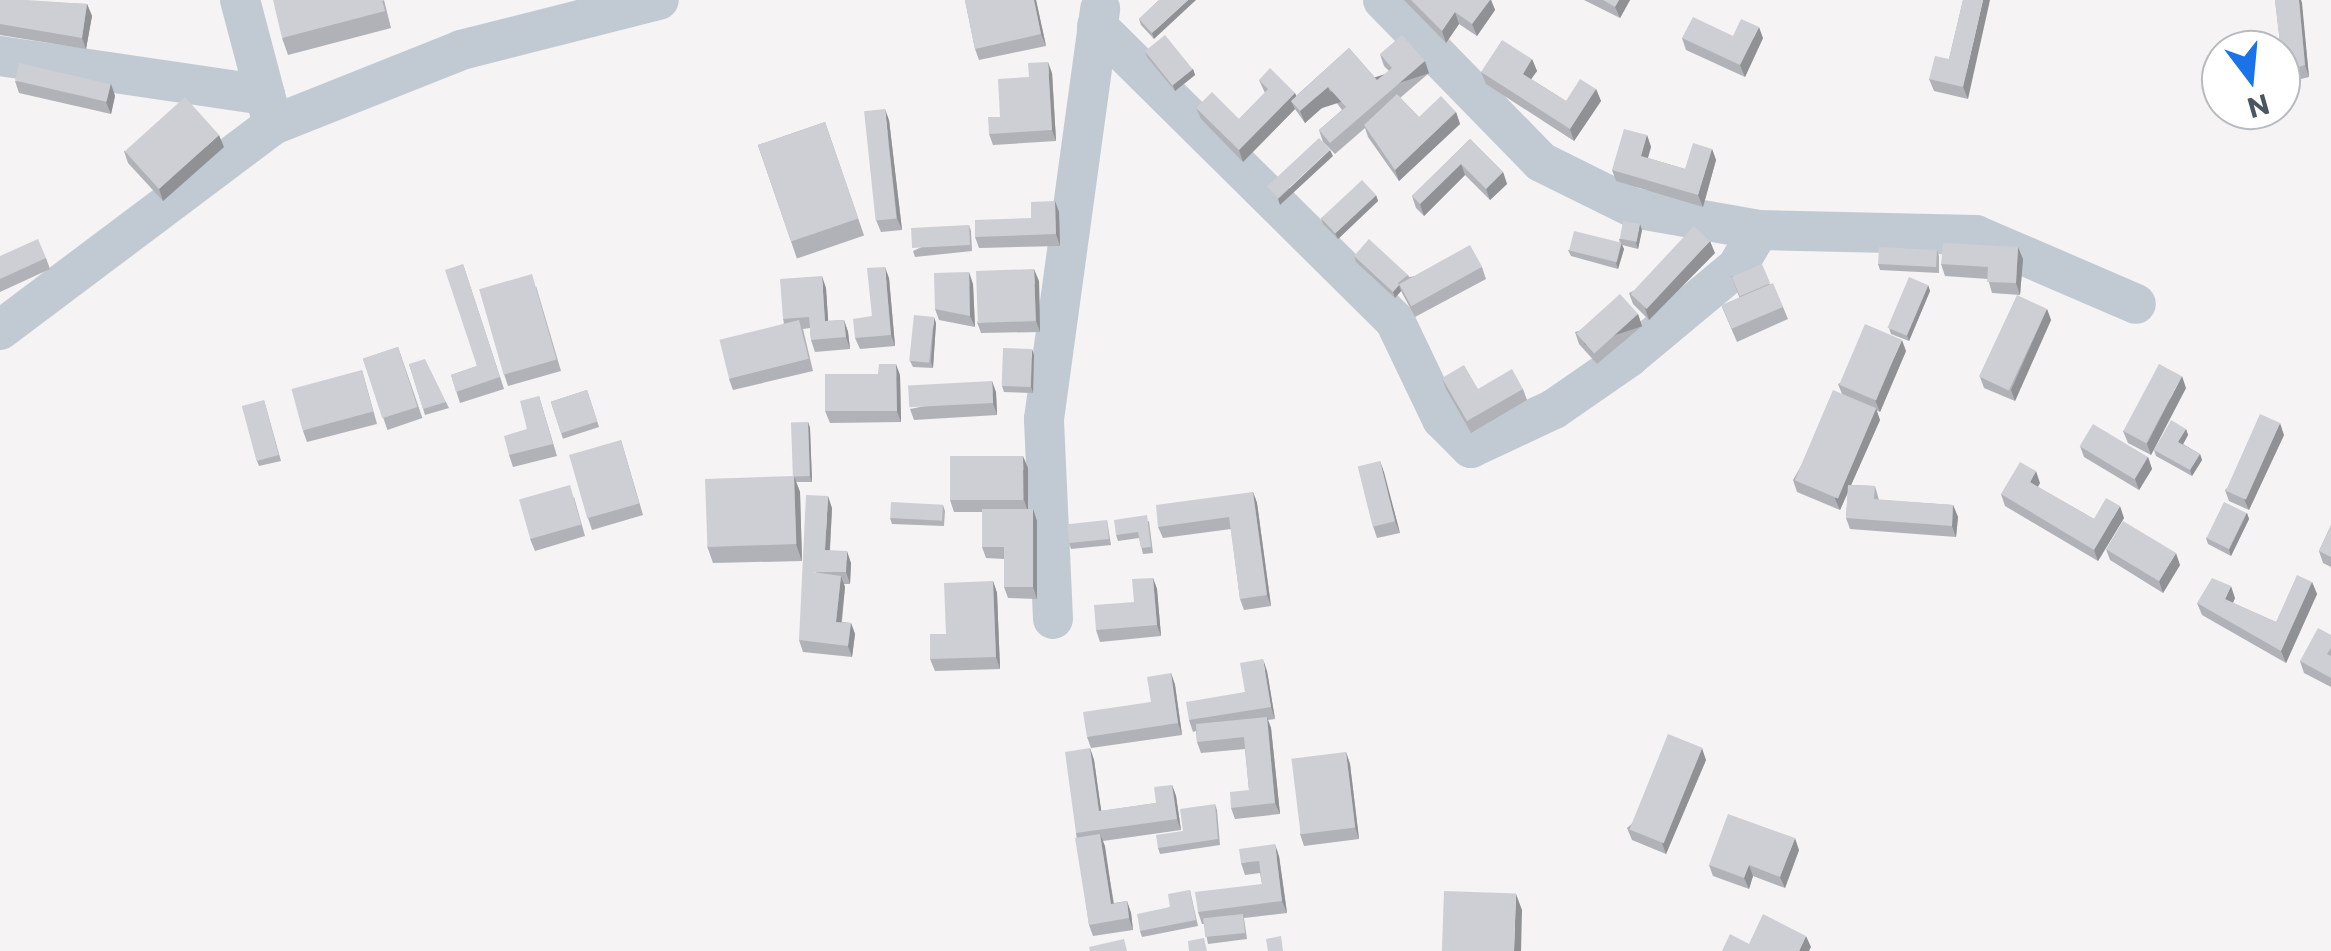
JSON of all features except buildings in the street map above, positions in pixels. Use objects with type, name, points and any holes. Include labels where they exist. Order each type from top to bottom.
[{"type":"street","points":[[240,0],[269,110]]},
{"type":"street","points":[[0,330],[269,110],[462,50],[659,0]]},
{"type":"street","points":[[1384,0],[1542,162],[1634,208],[1759,230],[1976,236],[2136,304]]},
{"type":"street","points":[[1099,13],[1258,195],[1395,321],[1442,419],[1471,448],[1554,409],[1629,357],[1737,267],[1759,230]]},
{"type":"street","points":[[1052,619],[1044,419],[1099,13]]},
{"type":"street","points":[[0,56],[269,110]]}]
